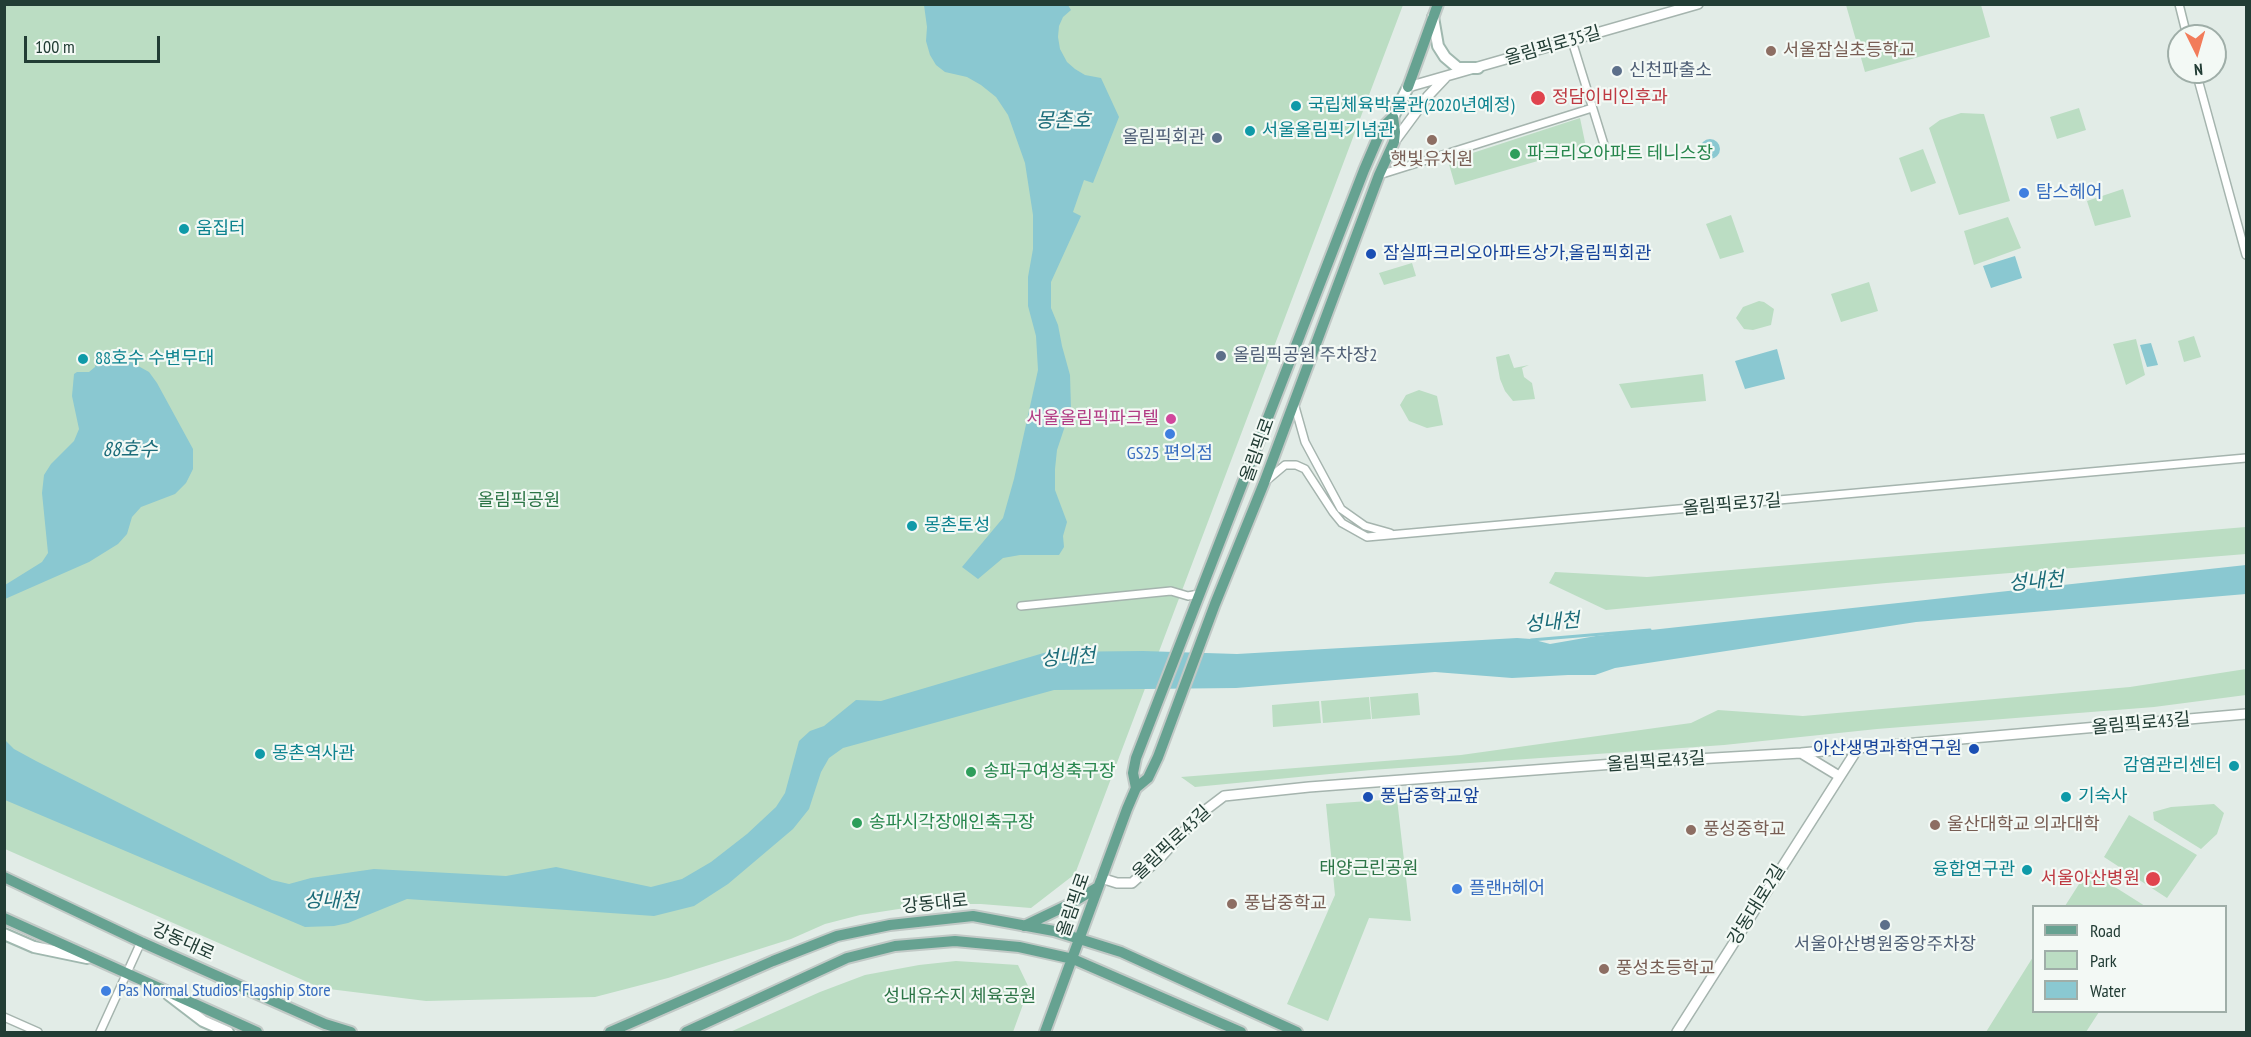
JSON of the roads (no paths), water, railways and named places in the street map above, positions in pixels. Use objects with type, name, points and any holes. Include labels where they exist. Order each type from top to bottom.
[{"type":"main road","name":"올림픽로","points":[[1136,788],[1133,773],[1136,758],[1198,597],[1364,171],[1382,128],[1393,117],[1408,87],[1438,4]]},
{"type":"main road","points":[[1433,17],[1438,46],[1445,57],[1458,68],[1478,68]]},
{"type":"main road","name":"올림픽로","points":[[1045,1032],[1074,959],[1099,882],[1136,788],[1148,778],[1158,757],[1215,604],[1264,483],[1379,175],[1394,142],[1393,117]]},
{"type":"main road","name":"강동대로","points":[[4,877],[141,942],[325,1024],[351,1032]]},
{"type":"main road","points":[[1024,926],[1070,904],[1099,882]]},
{"type":"main road","name":"강동대로","points":[[610,1032],[773,961],[837,936],[890,925],[973,916],[1054,931],[1121,952],[1297,1032]]},
{"type":"main road","points":[[4,918],[258,1032]]},
{"type":"main road","points":[[4,934],[34,947],[98,961]]},
{"type":"main road","points":[[686,1032],[847,958],[895,946],[954,941],[1019,947],[1074,959],[1241,1032]]},
{"type":"main road","points":[[159,988],[203,1021],[228,1032]]},
{"type":"street","name":"올림픽로35길","points":[[1408,87],[1698,4]]},
{"type":"street","points":[[2179,4],[2184,24]]},
{"type":"street","points":[[1572,41],[1606,151]]},
{"type":"street","points":[[1394,142],[1428,96],[1446,77]]},
{"type":"street","points":[[2199,84],[2247,255]]},
{"type":"street","points":[[1379,175],[1592,108]]},
{"type":"street","name":"올림픽로37길","points":[[1293,401],[1305,442],[1341,509],[1365,526],[1395,535],[2247,458]]},
{"type":"street","points":[[1264,483],[1285,465],[1296,465],[1305,469],[1342,523],[1367,537],[1395,535]]},
{"type":"street","points":[[1021,606],[1171,591],[1198,597]]},
{"type":"street","name":"올림픽로43길","points":[[1099,882],[1132,883],[1160,858],[1199,815],[1224,796],[1310,787],[1618,764],[1801,753],[2247,714]]},
{"type":"street","name":"강동대로2길","points":[[1677,1032],[1858,748]]},
{"type":"street","points":[[1801,753],[1839,776]]},
{"type":"street","points":[[100,1032],[141,942]]},
{"type":"street","points":[[4,1017],[38,1032]]},
{"type":"water","name":"몽촌호","points":[[924,5],[1068,5],[1071,10],[1063,17],[1059,26],[1060,49],[1067,62],[1075,69],[1085,75],[1101,78],[1119,117],[1093,183],[1084,180],[1073,212],[1081,216],[1051,282],[1051,308],[1058,325],[1070,375],[1071,408],[1057,450],[1055,469],[1055,490],[1067,522],[1063,536],[1064,547],[1059,555],[1020,555],[1003,558],[978,579],[962,567],[1003,518],[1038,370],[1036,336],[1028,306],[1028,277],[1033,249],[1033,215],[1025,163],[1008,115],[996,97],[981,85],[967,77],[945,72],[936,65],[926,41]]},
{"type":"water","points":[[1710,139],[1717,142],[1720,149],[1717,156],[1710,159],[1703,156],[1700,149],[1703,142]]},
{"type":"water","points":[[2015,256],[2022,278],[1991,288],[1983,266]]},
{"type":"water","points":[[2151,343],[2158,365],[2147,367],[2140,345]]},
{"type":"water","points":[[1777,349],[1785,379],[1745,389],[1735,361]]},
{"type":"water","name":"88호수","points":[[98,357],[122,357],[149,372],[193,449],[193,469],[186,483],[175,494],[141,507],[132,517],[127,534],[118,544],[89,562],[5,599],[5,585],[42,562],[48,553],[42,493],[44,475],[51,464],[74,441],[79,429],[72,396],[74,374],[89,372],[95,367]]},
{"type":"water","name":"성내천","points":[[2246,565],[2246,594],[1916,622],[1615,668],[1595,675],[1512,678],[1435,672],[1236,688],[1054,690],[843,748],[829,758],[821,772],[809,809],[793,829],[728,884],[694,906],[654,916],[407,899],[348,923],[305,927],[5,800],[4,739],[14,749],[36,761],[272,880],[289,884],[311,878],[374,869],[506,876],[556,867],[651,887],[682,879],[711,862],[747,834],[776,807],[785,793],[799,741],[810,731],[824,726],[856,700],[881,701],[1047,652],[1143,651],[1237,654],[1517,638],[1550,644],[1596,636]]},
{"type":"waterway","name":"성내천","points":[[1531,640],[1650,630]]},
{"type":"place","name":"서울잠실초등학교","points":[[1771,51]]},
{"type":"place","name":"신천파출소","points":[[1617,71]]},
{"type":"place","name":"정담이비인후과","points":[[1538,98]]},
{"type":"place","name":"국립체육박물관(2020년예정)","points":[[1296,106]]},
{"type":"place","name":"서울올림픽기념관","points":[[1250,131]]},
{"type":"place","name":"올림픽회관","points":[[1217,138]]},
{"type":"place","name":"햇빛유치원","points":[[1432,140]]},
{"type":"place","name":"파크리오아파트 테니스장","points":[[1515,154]]},
{"type":"place","name":"탐스헤어","points":[[2024,193]]},
{"type":"place","name":"움집터","points":[[184,229]]},
{"type":"place","name":"잠실파크리오아파트상가,올림픽회관","points":[[1371,254]]},
{"type":"place","name":"올림픽공원 주차장2","points":[[1221,356]]},
{"type":"place","name":"88호수 수변무대","points":[[83,359]]},
{"type":"place","name":"서울올림픽파크텔","points":[[1171,419]]},
{"type":"place","name":"GS25 편의점","points":[[1170,434]]},
{"type":"place","name":"몽촌토성","points":[[912,526]]},
{"type":"place","name":"아산생명과학연구원","points":[[1974,749]]},
{"type":"place","name":"몽촌역사관","points":[[260,754]]},
{"type":"place","name":"감염관리센터","points":[[2234,766]]},
{"type":"place","name":"송파구여성축구장","points":[[971,772]]},
{"type":"place","name":"풍납중학교앞","points":[[1368,797]]},
{"type":"place","name":"기숙사","points":[[2066,797]]},
{"type":"place","name":"송파시각장애인축구장","points":[[857,823]]},
{"type":"place","name":"울산대학교 의과대학","points":[[1935,825]]},
{"type":"place","name":"풍성중학교","points":[[1691,830]]},
{"type":"place","name":"융합연구관","points":[[2027,870]]},
{"type":"place","name":"서울아산병원","points":[[2153,879]]},
{"type":"place","name":"플랜H헤어","points":[[1457,889]]},
{"type":"place","name":"풍납중학교","points":[[1232,904]]},
{"type":"place","name":"서울아산병원중앙주차장","points":[[1885,925]]},
{"type":"place","name":"풍성초등학교","points":[[1604,969]]},
{"type":"place","name":"Pas Normal Studios Flagship Store","points":[[106,991]]},
{"type":"park label","name":"올림픽공원","points":[[519,501]]},
{"type":"park label","name":"태양근린공원","points":[[1369,869]]},
{"type":"park label","name":"성내유수지 체육공원","points":[[960,997]]}]
